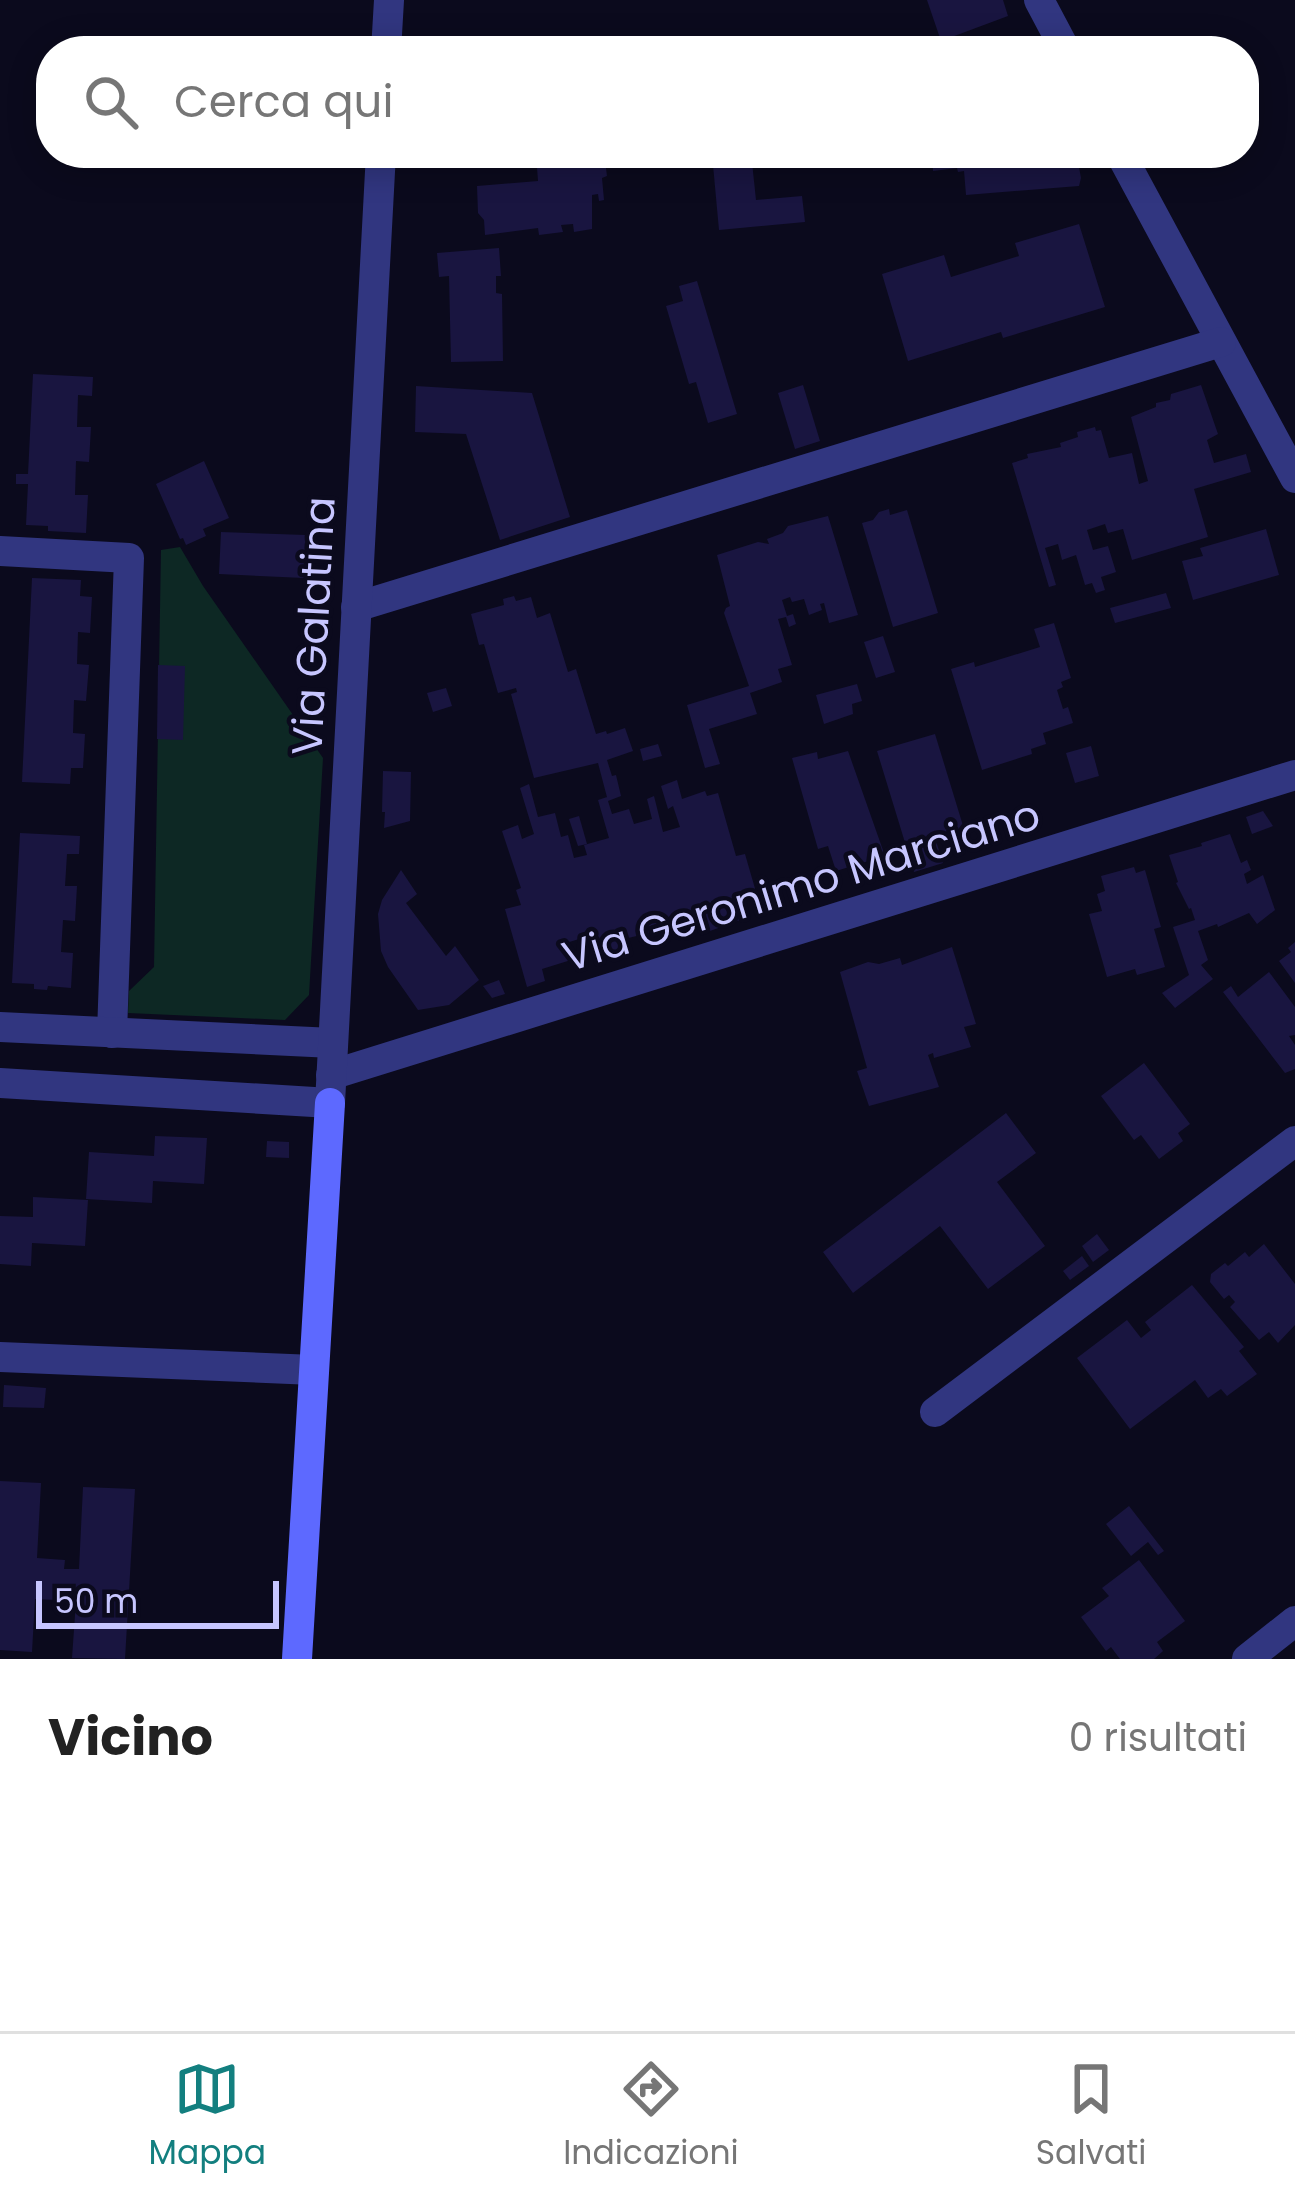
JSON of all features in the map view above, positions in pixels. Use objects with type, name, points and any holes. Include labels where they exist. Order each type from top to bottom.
[{"type":"main road","points":[[298,1659],[330,1089]]},
{"type":"street","points":[[387,36],[389,0]]},
{"type":"street","points":[[1039,0],[1058,36]]},
{"type":"street","name":"Via Galatina","points":[[330,1089],[380,168]]},
{"type":"street","points":[[1128,168],[1295,478]]},
{"type":"street","points":[[356,608],[1221,342]]},
{"type":"street","points":[[0,551],[129,558],[112,1033]]},
{"type":"street","name":"Via Geronimo Marciano","points":[[330,1089],[1295,775]]},
{"type":"street","points":[[0,1027],[333,1042]]},
{"type":"street","points":[[0,1083],[330,1089]]},
{"type":"street","points":[[935,1412],[1295,1141]]},
{"type":"street","points":[[0,1357],[314,1370]]},
{"type":"street","points":[[1247,1659],[1295,1622]]},
{"type":"green space","points":[[180,547],[323,758],[309,995],[285,1020],[128,1013],[129,991],[154,967],[161,550]]},
{"type":"building","points":[[927,0],[1003,0],[1008,16],[954,36],[939,36]]},
{"type":"building","points":[[537,168],[606,168],[604,200],[592,195],[592,229],[574,232],[573,224],[561,225],[563,232],[539,235],[538,228],[485,235],[477,186],[538,181]]},
{"type":"building","points":[[713,168],[753,168],[756,200],[802,196],[805,222],[719,230]]},
{"type":"building","points":[[957,168],[1079,168],[1081,178],[1079,186],[966,195],[964,171]]},
{"type":"building","points":[[1079,224],[1105,307],[908,361],[882,274],[944,255],[951,277],[1019,256],[1015,243]]},
{"type":"building","points":[[499,248],[501,276],[496,276],[496,293],[502,294],[503,361],[451,362],[449,276],[439,277],[437,253]]},
{"type":"building","points":[[697,281],[737,414],[708,423],[696,382],[689,384],[666,306],[683,301],[679,286]]},
{"type":"building","points":[[33,374],[93,377],[92,396],[78,395],[77,427],[91,427],[89,462],[76,461],[75,495],[88,495],[86,533],[26,525],[28,484],[16,484],[16,474],[28,474]]},
{"type":"building","points":[[803,385],[820,441],[795,449],[778,393]]},
{"type":"building","points":[[1201,385],[1218,434],[1207,440],[1214,463],[1246,454],[1251,472],[1194,489],[1208,537],[1132,560],[1123,529],[1108,533],[1105,524],[1087,530],[1093,550],[1108,546],[1116,572],[1101,577],[1105,590],[1096,593],[1092,583],[1085,585],[1076,555],[1062,560],[1058,544],[1045,548],[1056,585],[1049,587],[1012,463],[1028,458],[1027,454],[1061,447],[1060,443],[1078,437],[1077,432],[1095,427],[1101,430],[1109,458],[1132,453],[1139,484],[1148,481],[1131,417],[1170,400],[1171,394]]},
{"type":"building","points":[[416,386],[532,393],[570,517],[500,540],[466,434],[415,432]]},
{"type":"building","points":[[204,461],[229,518],[203,529],[206,536],[186,545],[156,484]]},
{"type":"building","points":[[889,509],[890,515],[907,510],[938,613],[893,627],[862,523]]},
{"type":"building","points":[[828,516],[858,615],[829,623],[824,603],[822,610],[809,615],[804,599],[782,600],[787,616],[793,614],[796,624],[789,627],[786,617],[778,619],[792,665],[778,669],[782,682],[750,693],[757,714],[709,729],[720,764],[705,768],[687,705],[749,686],[724,613],[730,606],[717,555],[758,542],[769,544],[767,539],[788,526]]},
{"type":"building","points":[[1266,529],[1279,575],[1193,600],[1182,561],[1203,556],[1200,548]]},
{"type":"building","points":[[221,532],[306,535],[304,578],[219,574]]},
{"type":"building","points":[[32,578],[81,580],[80,596],[92,597],[90,633],[78,632],[77,664],[89,665],[86,701],[74,700],[73,733],[85,734],[83,768],[71,768],[70,784],[22,782]]},
{"type":"building","points":[[1166,593],[1171,608],[1115,623],[1110,608]]},
{"type":"building","points":[[514,596],[516,601],[531,597],[537,618],[550,613],[568,672],[576,669],[596,734],[625,728],[633,751],[607,760],[621,796],[608,801],[612,814],[629,809],[634,824],[652,819],[647,799],[654,796],[663,832],[680,827],[661,786],[677,780],[682,799],[705,791],[707,796],[718,793],[736,856],[745,854],[756,892],[738,902],[743,919],[710,931],[702,911],[647,927],[649,933],[624,939],[627,947],[609,954],[608,948],[593,954],[589,936],[566,943],[571,960],[542,969],[545,981],[527,987],[505,909],[521,905],[516,890],[521,888],[502,831],[518,825],[522,839],[534,834],[520,788],[529,784],[538,817],[555,813],[561,837],[568,835],[574,858],[587,855],[584,845],[609,838],[598,800],[607,797],[598,763],[534,778],[511,694],[516,688],[498,693],[484,644],[479,645],[471,614],[504,605],[503,599]]},
{"type":"building","points":[[1054,623],[1071,678],[1057,690],[1073,723],[1043,733],[1046,744],[1031,749],[1032,754],[982,770],[951,669],[974,662],[975,667],[1040,647],[1034,629]]},
{"type":"building","points":[[883,636],[895,672],[876,678],[864,642]]},
{"type":"building","points":[[158,665],[185,666],[183,740],[157,739]]},
{"type":"building","points":[[857,684],[862,701],[852,704],[853,714],[824,724],[816,695]]},
{"type":"building","points":[[446,688],[452,706],[433,712],[427,693]]},
{"type":"building","points":[[935,734],[964,829],[935,838],[943,863],[914,872],[877,751]]},
{"type":"building","points":[[658,744],[662,756],[643,761],[640,749]]},
{"type":"building","points":[[1091,746],[1099,776],[1075,783],[1066,753]]},
{"type":"building","points":[[848,751],[885,856],[836,871],[828,846],[818,849],[792,758],[817,752],[818,759]]},
{"type":"building","points":[[383,771],[411,772],[410,821],[384,828],[382,812]]},
{"type":"building","points":[[1263,811],[1273,826],[1252,834],[1246,817]]},
{"type":"building","points":[[579,816],[587,844],[578,846],[569,819]]},
{"type":"building","points":[[20,833],[80,836],[79,854],[67,854],[65,886],[77,886],[75,921],[63,920],[61,952],[73,953],[71,988],[34,989],[34,984],[12,983]]},
{"type":"building","points":[[1230,834],[1241,863],[1247,860],[1251,870],[1244,874],[1247,884],[1263,875],[1275,910],[1257,924],[1249,913],[1198,931],[1208,960],[1201,965],[1213,979],[1175,1008],[1162,993],[1189,975],[1173,927],[1195,920],[1176,883],[1169,855]]},
{"type":"building","points":[[1134,867],[1136,873],[1145,870],[1161,927],[1154,929],[1165,967],[1107,977],[1089,914],[1102,911],[1097,894],[1105,891],[1101,876]]},
{"type":"building","points":[[401,870],[417,894],[406,903],[446,956],[455,946],[479,980],[449,1005],[418,1010],[381,951],[378,914]]},
{"type":"building","points":[[1295,942],[1295,983],[1279,961]]},
{"type":"building","points":[[952,947],[976,1024],[964,1027],[971,1047],[934,1058],[933,1053],[928,1055],[939,1087],[869,1106],[857,1071],[867,1068],[840,972],[900,958],[902,965]]},
{"type":"building","points":[[1269,972],[1295,1007],[1295,1035],[1289,1036],[1295,1045],[1295,1069],[1285,1073],[1223,992],[1231,986],[1238,997]]},
{"type":"building","points":[[499,980],[505,994],[492,998],[483,986]]},
{"type":"building","points":[[1144,1063],[1190,1124],[1178,1133],[1183,1141],[1159,1159],[1141,1135],[1134,1140],[1101,1096]]},
{"type":"building","points":[[1006,1113],[1036,1153],[997,1182],[1045,1246],[988,1289],[940,1226],[853,1293],[823,1252]]},
{"type":"building","points":[[155,1136],[207,1138],[204,1184],[153,1181],[152,1203],[86,1199],[89,1152],[154,1156]]},
{"type":"building","points":[[267,1141],[289,1142],[289,1158],[266,1157]]},
{"type":"building","points":[[33,1197],[88,1200],[85,1246],[32,1243],[31,1266],[0,1264],[0,1216],[33,1217]]},
{"type":"building","points":[[1097,1234],[1109,1250],[1093,1262],[1082,1246]]},
{"type":"building","points":[[1264,1244],[1295,1284],[1295,1325],[1278,1343],[1269,1332],[1259,1340],[1230,1307],[1235,1302],[1229,1295],[1224,1299],[1210,1282],[1211,1274],[1225,1263],[1228,1266],[1245,1252],[1249,1257]]},
{"type":"building","points":[[1082,1256],[1089,1266],[1070,1280],[1063,1271]]},
{"type":"building","points":[[1192,1285],[1244,1347],[1239,1351],[1257,1374],[1227,1396],[1221,1389],[1208,1398],[1195,1380],[1130,1429],[1077,1358],[1127,1320],[1141,1338],[1151,1330],[1145,1322]]},
{"type":"building","points":[[4,1385],[46,1388],[44,1408],[3,1407]]},
{"type":"building","points":[[0,1481],[41,1483],[37,1558],[65,1560],[64,1569],[79,1569],[83,1487],[135,1489],[125,1659],[72,1658],[76,1601],[35,1599],[32,1652],[0,1650]]},
{"type":"building","points":[[1129,1506],[1164,1551],[1158,1555],[1148,1542],[1131,1556],[1106,1524]]},
{"type":"building","points":[[1139,1560],[1185,1621],[1157,1642],[1163,1651],[1154,1659],[1120,1659],[1111,1647],[1106,1651],[1081,1617],[1109,1596],[1102,1588]]}]
